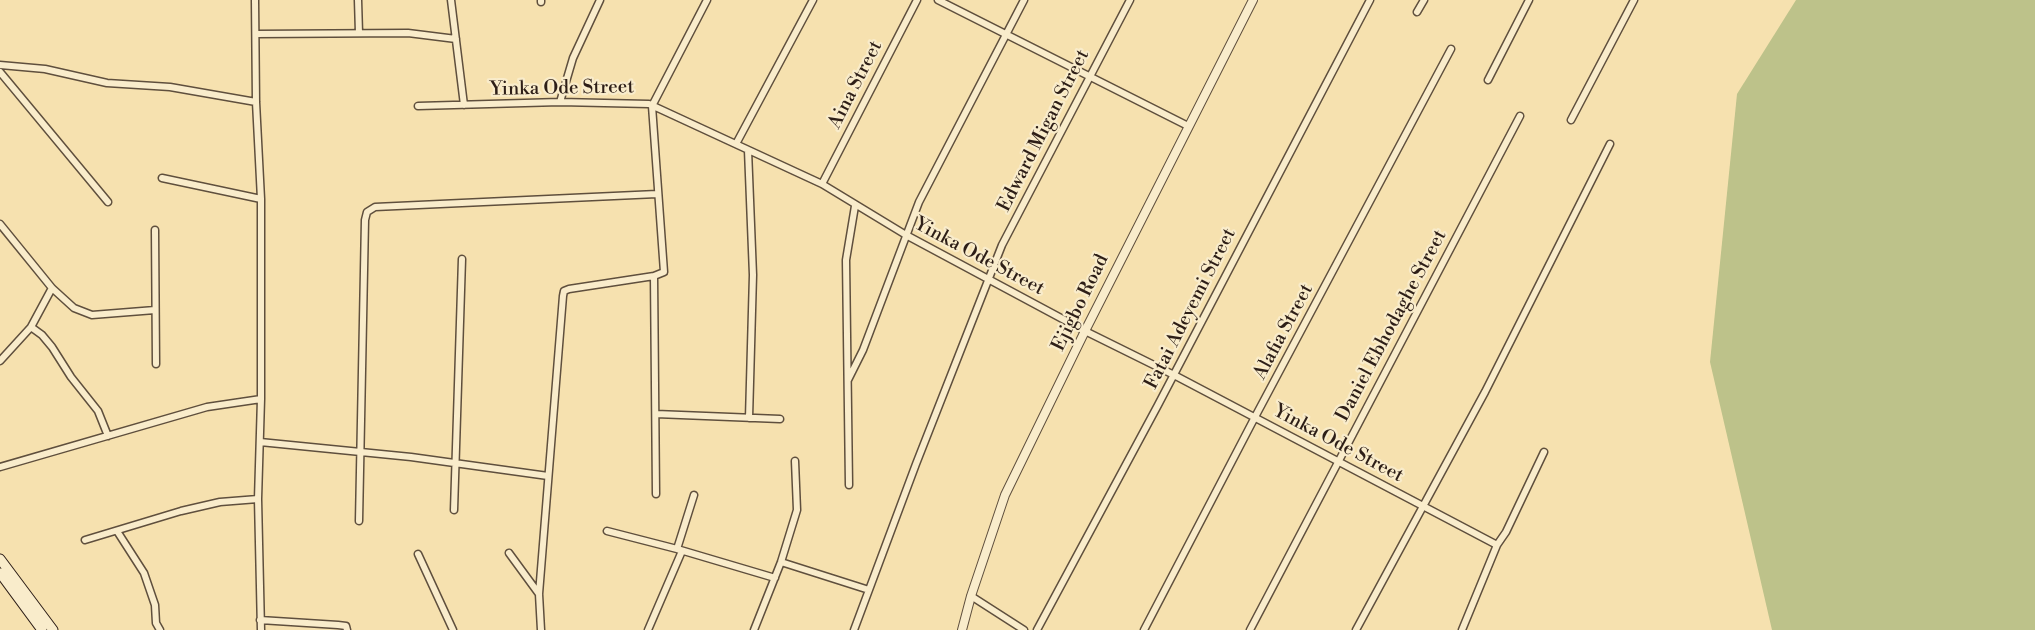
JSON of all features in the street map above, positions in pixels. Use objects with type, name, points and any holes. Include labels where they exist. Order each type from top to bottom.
[{"type":"main road","points":[[0,559],[53,630]]},
{"type":"main road","points":[[0,573],[42,630]]},
{"type":"street","points":[[255,0],[256,102],[261,199],[261,399],[258,499],[261,630]]},
{"type":"street","points":[[358,0],[359,33]]},
{"type":"street","points":[[451,0],[464,105]]},
{"type":"street","points":[[560,102],[573,58],[600,0]]},
{"type":"street","points":[[540,630],[539,594],[564,291],[654,276],[664,272],[652,106],[707,0]]},
{"type":"street","points":[[736,144],[812,0]]},
{"type":"street","name":"Aina Street","points":[[822,184],[917,0]]},
{"type":"street","points":[[938,0],[1188,126]]},
{"type":"street","points":[[848,380],[863,350],[919,202],[1024,0]]},
{"type":"street","name":"Edward Migan Street","points":[[854,630],[988,278],[1002,246],[1130,0]]},
{"type":"street","name":"Ejigbo Road","points":[[962,630],[971,596],[1005,495],[1188,126],[1253,0]]},
{"type":"street","name":"Fatai Adeyemi Street","points":[[1037,630],[1174,375],[1370,0]]},
{"type":"street","points":[[1417,12],[1424,0]]},
{"type":"street","points":[[1488,80],[1529,0]]},
{"type":"street","points":[[1571,120],[1634,0]]},
{"type":"street","points":[[256,34],[408,33],[456,39]]},
{"type":"street","name":"Alafia Street","points":[[1144,630],[1254,417],[1451,49]]},
{"type":"street","points":[[0,65],[45,70],[107,83],[170,87],[256,102]]},
{"type":"street","points":[[0,72],[108,202]]},
{"type":"street","name":"Yinka Ode Street","points":[[418,106],[560,102],[644,103],[652,106],[822,184],[855,206],[906,235],[1085,332],[1174,375],[1498,546]]},
{"type":"street","name":"Daniel Ebhodaghe Street","points":[[1250,630],[1520,116]]},
{"type":"street","points":[[1356,630],[1422,505],[1485,392],[1610,144]]},
{"type":"street","points":[[748,150],[753,275],[749,418]]},
{"type":"street","points":[[162,178],[261,199]]},
{"type":"street","points":[[359,521],[364,220],[367,212],[375,207],[658,194]]},
{"type":"street","points":[[849,485],[846,260],[855,206]]},
{"type":"street","points":[[0,224],[52,288],[74,308],[92,315],[156,310]]},
{"type":"street","points":[[155,230],[156,364]]},
{"type":"street","points":[[454,510],[462,259]]},
{"type":"street","points":[[654,276],[656,494]]},
{"type":"street","points":[[0,361],[31,327],[52,288]]},
{"type":"street","points":[[31,327],[47,341],[71,377],[98,410],[108,436]]},
{"type":"street","points":[[0,467],[207,407],[261,399]]},
{"type":"street","points":[[656,414],[780,419]]},
{"type":"street","points":[[260,442],[360,451],[548,476]]},
{"type":"street","points":[[1462,630],[1498,546],[1544,452]]},
{"type":"street","points":[[754,630],[781,562],[797,507],[795,461]]},
{"type":"street","points":[[648,630],[680,550],[694,495]]},
{"type":"street","points":[[85,540],[181,511],[220,502],[258,499]]},
{"type":"street","points":[[116,531],[144,573],[155,605],[156,622],[160,630]]},
{"type":"street","points":[[607,531],[775,578]]},
{"type":"street","points":[[510,553],[539,594]]},
{"type":"street","points":[[418,554],[452,630]]},
{"type":"street","points":[[781,562],[869,590]]},
{"type":"street","points":[[971,596],[1024,630]]},
{"type":"street","points":[[260,620],[338,625],[346,626],[347,630]]},
{"type":"green space","points":[[1796,0],[2035,0],[2035,630],[1772,630],[1710,362],[1737,94]]}]
